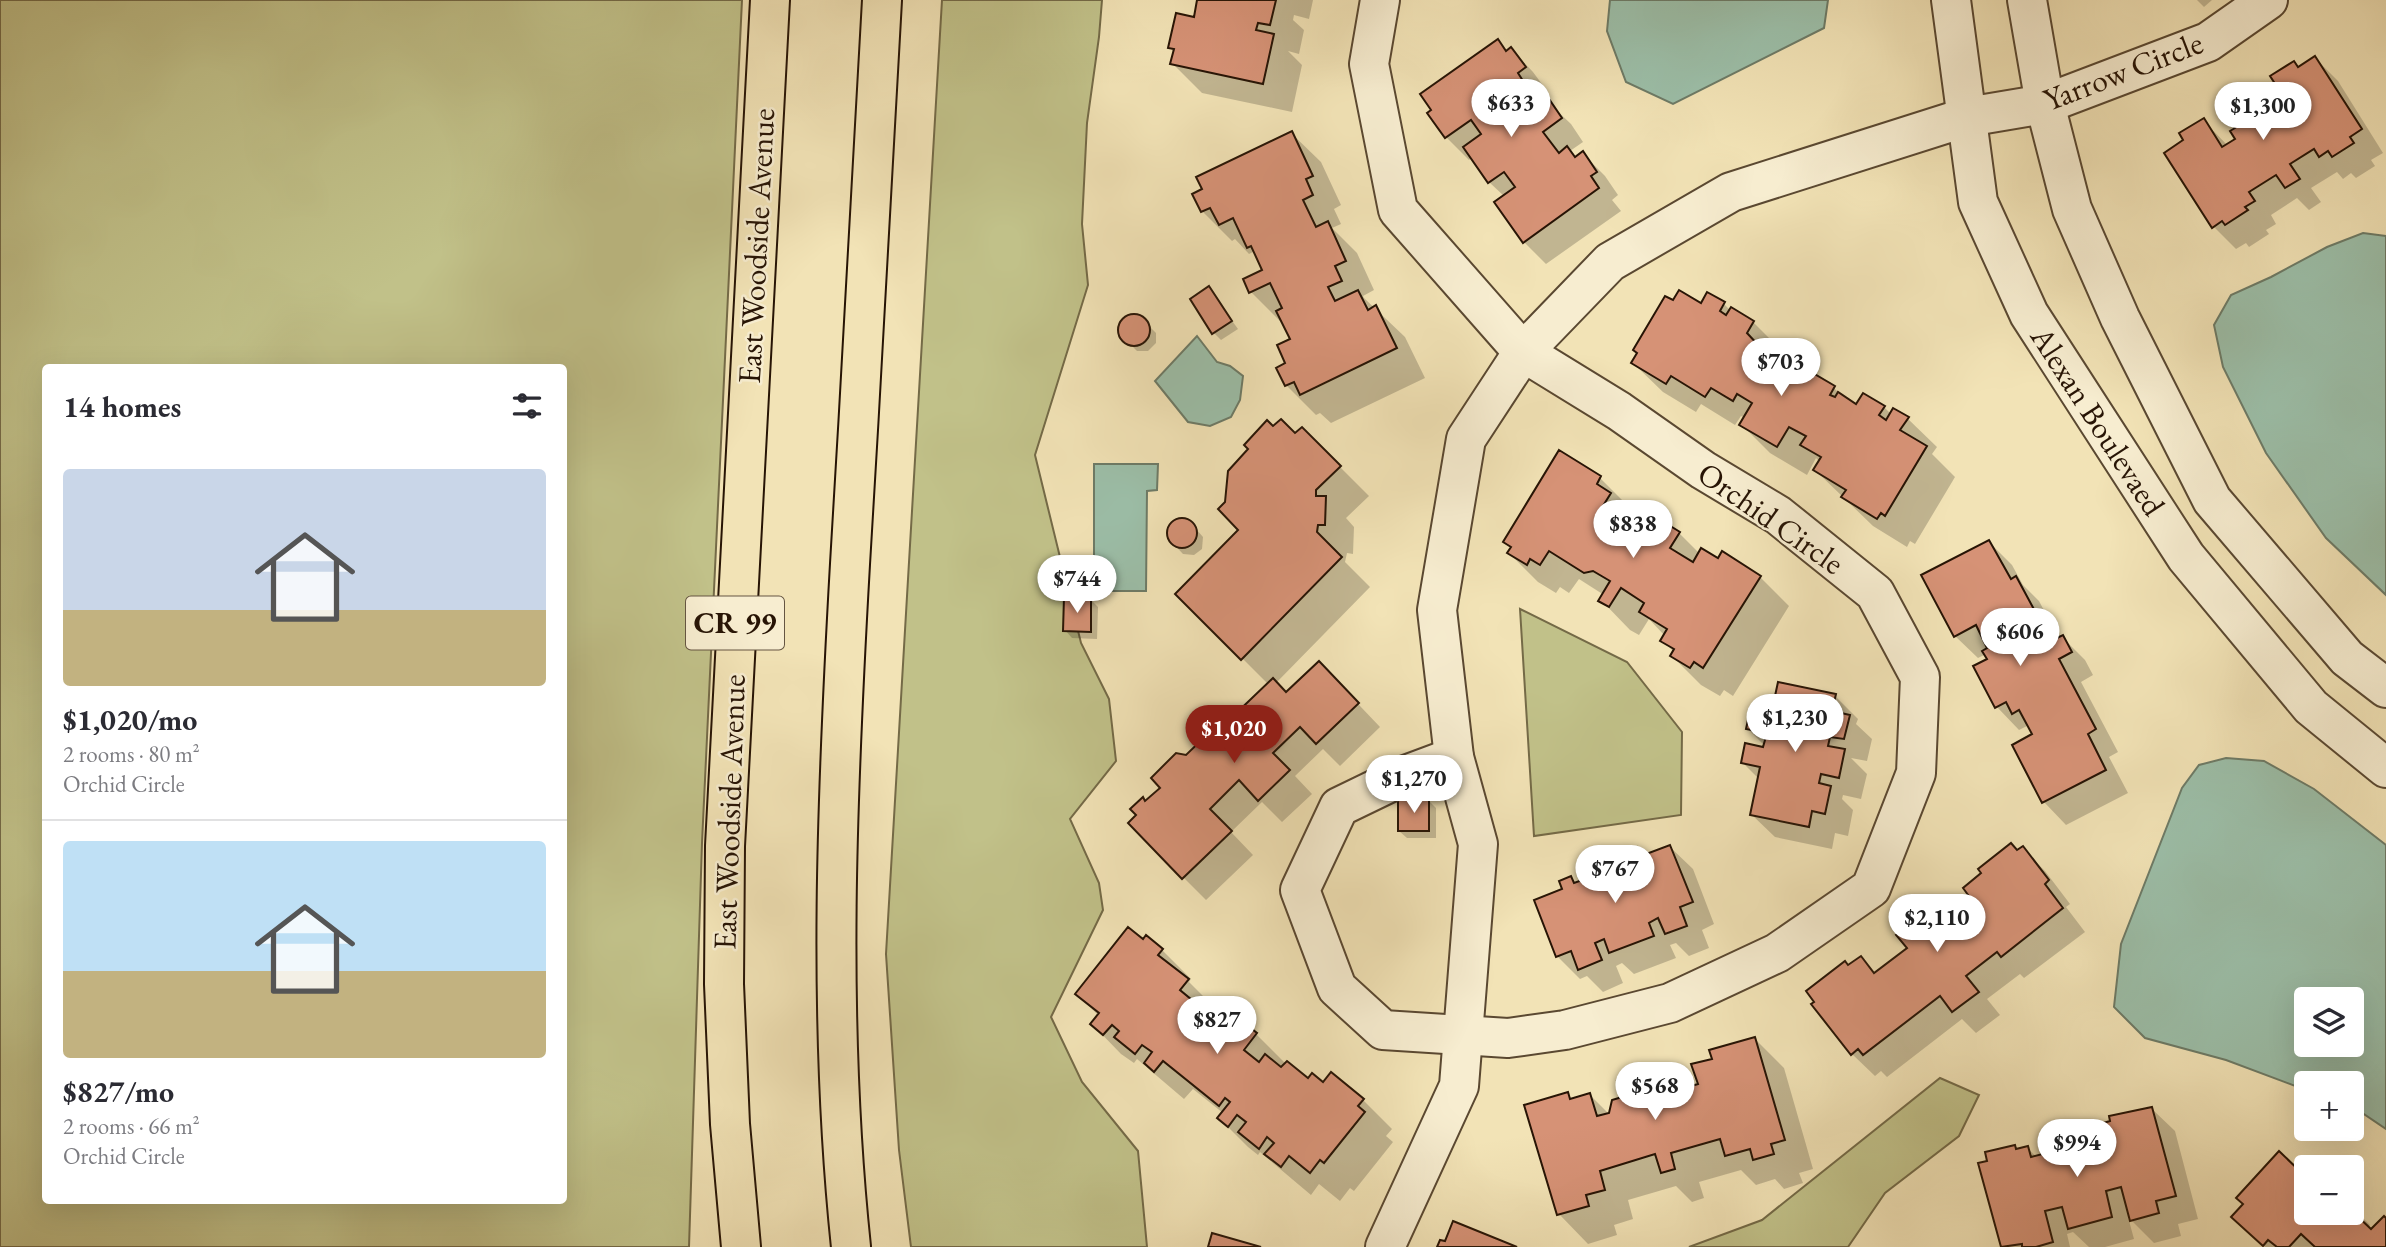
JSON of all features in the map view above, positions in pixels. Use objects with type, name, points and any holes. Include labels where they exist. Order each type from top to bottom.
[{"type":"main road","name":"East Woodside Avenue","points":[[741,1247],[730,1124],[724,984],[725,846],[770,0]]},
{"type":"main road","points":[[851,1247],[839,1075],[835,923],[844,674],[881,0]]},
{"type":"street","name":"Orchid Circle","points":[[1380,0],[1369,64],[1398,210],[1523,352],[1619,411],[1703,470],[1778,514],[1875,593],[1920,677],[1916,773],[1871,888],[1777,953],[1670,1003],[1565,1030],[1508,1038],[1383,1030],[1337,988],[1300,890],[1339,807],[1403,776],[1454,757]]},
{"type":"street","name":"Alexan Boulevaed","points":[[1951,0],[1978,202],[2029,314],[2186,557],[2311,707],[2386,768]]},
{"type":"street","name":"Alexan Boulevaed","points":[[2026,0],[2045,104],[2072,209],[2120,318],[2212,500],[2347,658],[2386,688]]},
{"type":"street","name":"Yarrow Circle","points":[[1967,117],[2045,104],[2208,42],[2268,0]]},
{"type":"street","points":[[1385,1247],[1459,1086],[1478,844],[1454,757],[1437,610],[1466,439],[1523,352],[1610,262],[1731,192],[1967,117]]},
{"type":"green space","points":[[0,0],[742,0],[702,843],[689,1247],[0,1247]]},
{"type":"green space","points":[[942,0],[1102,0],[1087,123],[1082,224],[1088,285],[1035,455],[1081,643],[1109,699],[1116,761],[1070,819],[1099,883],[1103,910],[1051,1017],[1082,1082],[1138,1151],[1147,1247],[911,1247],[899,1150],[886,954]]},
{"type":"green space","points":[[1520,609],[1627,662],[1682,732],[1681,815],[1534,836]]},
{"type":"green space","points":[[1940,1078],[1979,1095],[1959,1136],[1885,1193],[1848,1247],[1689,1247],[1762,1220]]},
{"type":"shaded area","points":[[1610,0],[1828,0],[1824,28],[1673,104],[1626,82],[1607,31]]},
{"type":"shaded area","points":[[2363,233],[2386,236],[2386,595],[2326,538],[2266,453],[2223,367],[2214,325],[2231,295],[2327,247]]},
{"type":"shaded area","points":[[1197,336],[1217,362],[1230,366],[1243,376],[1240,400],[1231,417],[1210,426],[1188,422],[1155,381]]},
{"type":"shaded area","points":[[1094,464],[1158,464],[1157,490],[1147,491],[1146,591],[1094,591]]},
{"type":"shaded area","points":[[2226,758],[2264,761],[2314,789],[2386,845],[2386,1129],[2364,1114],[2364,1071],[2294,1071],[2294,1086],[2226,1060],[2145,1038],[2114,1007],[2121,944],[2182,788],[2199,765]]},
{"type":"building","points":[[1197,0],[1276,0],[1270,25],[1258,23],[1256,30],[1274,34],[1263,84],[1170,64],[1174,49],[1168,48],[1176,13],[1194,17]]},
{"type":"building","points":[[1498,39],[1506,51],[1511,47],[1526,67],[1518,73],[1525,84],[1515,91],[1530,112],[1549,99],[1562,118],[1543,132],[1559,153],[1567,146],[1575,157],[1583,151],[1597,172],[1591,176],[1599,188],[1523,243],[1494,202],[1515,187],[1504,172],[1488,183],[1463,147],[1481,134],[1471,120],[1445,138],[1427,113],[1431,110],[1420,94]]},
{"type":"building","points":[[2315,56],[2362,129],[2350,137],[2354,143],[2332,157],[2328,151],[2319,157],[2314,149],[2290,164],[2300,179],[2285,188],[2276,175],[2249,192],[2255,201],[2245,207],[2248,210],[2225,225],[2222,221],[2212,228],[2164,153],[2183,140],[2179,133],[2204,118],[2222,147],[2235,139],[2230,131],[2235,128],[2226,114],[2261,92],[2270,106],[2276,103],[2281,110],[2289,105],[2270,76],[2294,61],[2298,67]]},
{"type":"building","points":[[1292,131],[1313,176],[1306,179],[1313,195],[1303,200],[1316,227],[1328,221],[1346,261],[1335,266],[1342,281],[1328,287],[1335,301],[1358,290],[1368,310],[1376,305],[1397,348],[1300,395],[1294,382],[1285,386],[1276,368],[1285,363],[1277,345],[1290,339],[1276,311],[1282,308],[1270,283],[1249,293],[1243,279],[1262,270],[1251,246],[1247,248],[1233,218],[1219,225],[1210,208],[1201,212],[1192,194],[1202,189],[1196,177]]},
{"type":"building","points":[[1209,286],[1232,321],[1212,334],[1190,299]]},
{"type":"building","points":[[1679,290],[1701,303],[1707,292],[1725,302],[1720,311],[1726,315],[1731,307],[1754,321],[1747,333],[1760,347],[1757,353],[1766,359],[1772,349],[1835,386],[1830,395],[1835,397],[1838,392],[1856,404],[1863,393],[1885,406],[1879,415],[1886,420],[1893,408],[1909,417],[1900,430],[1927,446],[1885,516],[1881,513],[1877,519],[1841,497],[1846,490],[1813,470],[1821,457],[1800,445],[1806,436],[1789,427],[1777,447],[1739,425],[1752,403],[1737,394],[1733,401],[1711,388],[1705,397],[1671,376],[1666,384],[1631,363],[1637,353],[1633,350],[1665,296],[1673,300]]},
{"type":"building","points":[[1134,314],[1145,319],[1150,330],[1145,341],[1134,346],[1123,341],[1118,330],[1123,319]]},
{"type":"building","points":[[1281,419],[1295,433],[1302,427],[1341,466],[1316,490],[1316,496],[1326,496],[1325,525],[1318,525],[1317,532],[1342,557],[1241,660],[1175,594],[1238,530],[1218,509],[1225,502],[1228,471],[1248,449],[1244,445],[1267,420],[1273,426]]},
{"type":"building","points":[[1559,450],[1601,476],[1597,484],[1611,493],[1598,514],[1612,522],[1617,514],[1629,521],[1638,506],[1680,532],[1670,548],[1693,562],[1701,548],[1718,558],[1722,551],[1761,576],[1703,668],[1694,662],[1690,668],[1670,656],[1674,649],[1660,641],[1667,629],[1639,612],[1644,603],[1621,588],[1609,607],[1598,601],[1610,581],[1593,571],[1584,573],[1549,551],[1540,565],[1530,559],[1527,565],[1507,553],[1511,547],[1503,542]]},
{"type":"building","points":[[1182,518],[1193,522],[1197,533],[1193,544],[1182,548],[1171,544],[1167,533],[1171,522]]},
{"type":"building","points":[[1989,540],[2011,579],[2016,576],[2051,641],[2063,635],[2072,652],[2059,659],[2096,729],[2088,734],[2106,770],[2042,803],[2012,745],[2032,734],[2019,710],[2012,714],[2006,702],[1995,708],[1973,666],[1987,659],[1982,651],[1987,648],[1976,625],[1954,637],[1921,575]]},
{"type":"building","points":[[1064,597],[1091,598],[1091,632],[1063,631]]},
{"type":"building","points":[[1319,661],[1359,703],[1316,744],[1300,727],[1273,753],[1290,770],[1258,801],[1239,780],[1210,809],[1232,831],[1182,879],[1128,823],[1136,815],[1130,809],[1143,797],[1145,801],[1160,788],[1151,778],[1176,753],[1186,755],[1211,731],[1202,721],[1215,707],[1228,721],[1273,678],[1286,692]]},
{"type":"building","points":[[1778,682],[1836,694],[1832,711],[1850,715],[1844,739],[1830,737],[1828,746],[1845,749],[1839,778],[1821,774],[1819,783],[1831,786],[1825,814],[1812,811],[1809,827],[1750,815],[1760,767],[1741,763],[1745,743],[1763,747],[1767,733],[1746,729],[1751,706],[1772,710]]},
{"type":"building","points":[[1398,799],[1429,799],[1429,831],[1398,831]]},
{"type":"building","points":[[2011,843],[2017,850],[2023,846],[2049,880],[2045,884],[2063,908],[2001,957],[1997,952],[1966,976],[1979,992],[1952,1012],[1940,996],[1863,1055],[1858,1049],[1851,1055],[1811,1004],[1814,1002],[1806,991],[1845,961],[1848,965],[1861,956],[1874,973],[1907,948],[1896,935],[1932,907],[1946,925],[1974,903],[1963,888],[1981,873],[1978,869]]},
{"type":"building","points":[[1670,845],[1693,902],[1680,907],[1687,926],[1665,934],[1658,918],[1649,923],[1654,936],[1609,953],[1604,939],[1595,943],[1602,960],[1578,970],[1571,951],[1556,957],[1534,900],[1562,889],[1559,881],[1571,876],[1574,883],[1594,876],[1587,856],[1600,850],[1607,870],[1629,862],[1626,852],[1637,847],[1641,856]]},
{"type":"building","points":[[1128,927],[1143,939],[1146,935],[1163,949],[1158,955],[1189,979],[1180,990],[1198,1005],[1193,1011],[1206,1022],[1213,1013],[1223,1021],[1230,1012],[1257,1033],[1244,1050],[1259,1062],[1265,1054],[1281,1067],[1287,1061],[1308,1078],[1312,1073],[1323,1082],[1331,1072],[1364,1099],[1358,1106],[1365,1112],[1324,1163],[1320,1160],[1310,1173],[1289,1156],[1281,1167],[1264,1154],[1274,1143],[1267,1137],[1259,1149],[1238,1132],[1246,1122],[1237,1115],[1228,1127],[1217,1118],[1230,1102],[1225,1098],[1219,1106],[1163,1061],[1154,1072],[1144,1063],[1152,1052],[1142,1045],[1135,1054],[1114,1037],[1119,1031],[1112,1025],[1103,1035],[1090,1024],[1099,1013],[1075,994]]},
{"type":"building","points":[[1755,1037],[1785,1140],[1771,1144],[1774,1154],[1753,1160],[1750,1149],[1725,1156],[1720,1139],[1671,1153],[1675,1169],[1661,1173],[1655,1154],[1600,1171],[1605,1190],[1586,1195],[1589,1206],[1557,1215],[1524,1105],[1568,1092],[1570,1099],[1590,1093],[1597,1116],[1609,1113],[1612,1100],[1622,1097],[1617,1081],[1662,1068],[1667,1083],[1679,1080],[1681,1089],[1698,1084],[1691,1064],[1712,1059],[1709,1050]]},
{"type":"building","points":[[2152,1107],[2176,1196],[2156,1201],[2159,1213],[2130,1221],[2121,1187],[2106,1191],[2112,1217],[2068,1229],[2062,1207],[2045,1211],[2053,1242],[2036,1247],[2022,1247],[2022,1244],[2001,1247],[1978,1163],[1987,1161],[1985,1152],[2015,1145],[2016,1149],[2028,1146],[2031,1157],[2058,1150],[2054,1134],[2071,1129],[2075,1142],[2103,1135],[2100,1124],[2110,1121],[2109,1116]]},
{"type":"building","points":[[2279,1151],[2294,1165],[2294,1225],[2364,1225],[2364,1222],[2371,1229],[2384,1216],[2386,1247],[2315,1247],[2301,1234],[2289,1247],[2277,1247],[2268,1240],[2263,1246],[2231,1217],[2243,1204],[2236,1198]]},
{"type":"building","points":[[1453,1221],[1517,1247],[1437,1247],[1440,1240],[1445,1241]]},
{"type":"building","points":[[1212,1233],[1261,1247],[1208,1247]]}]
